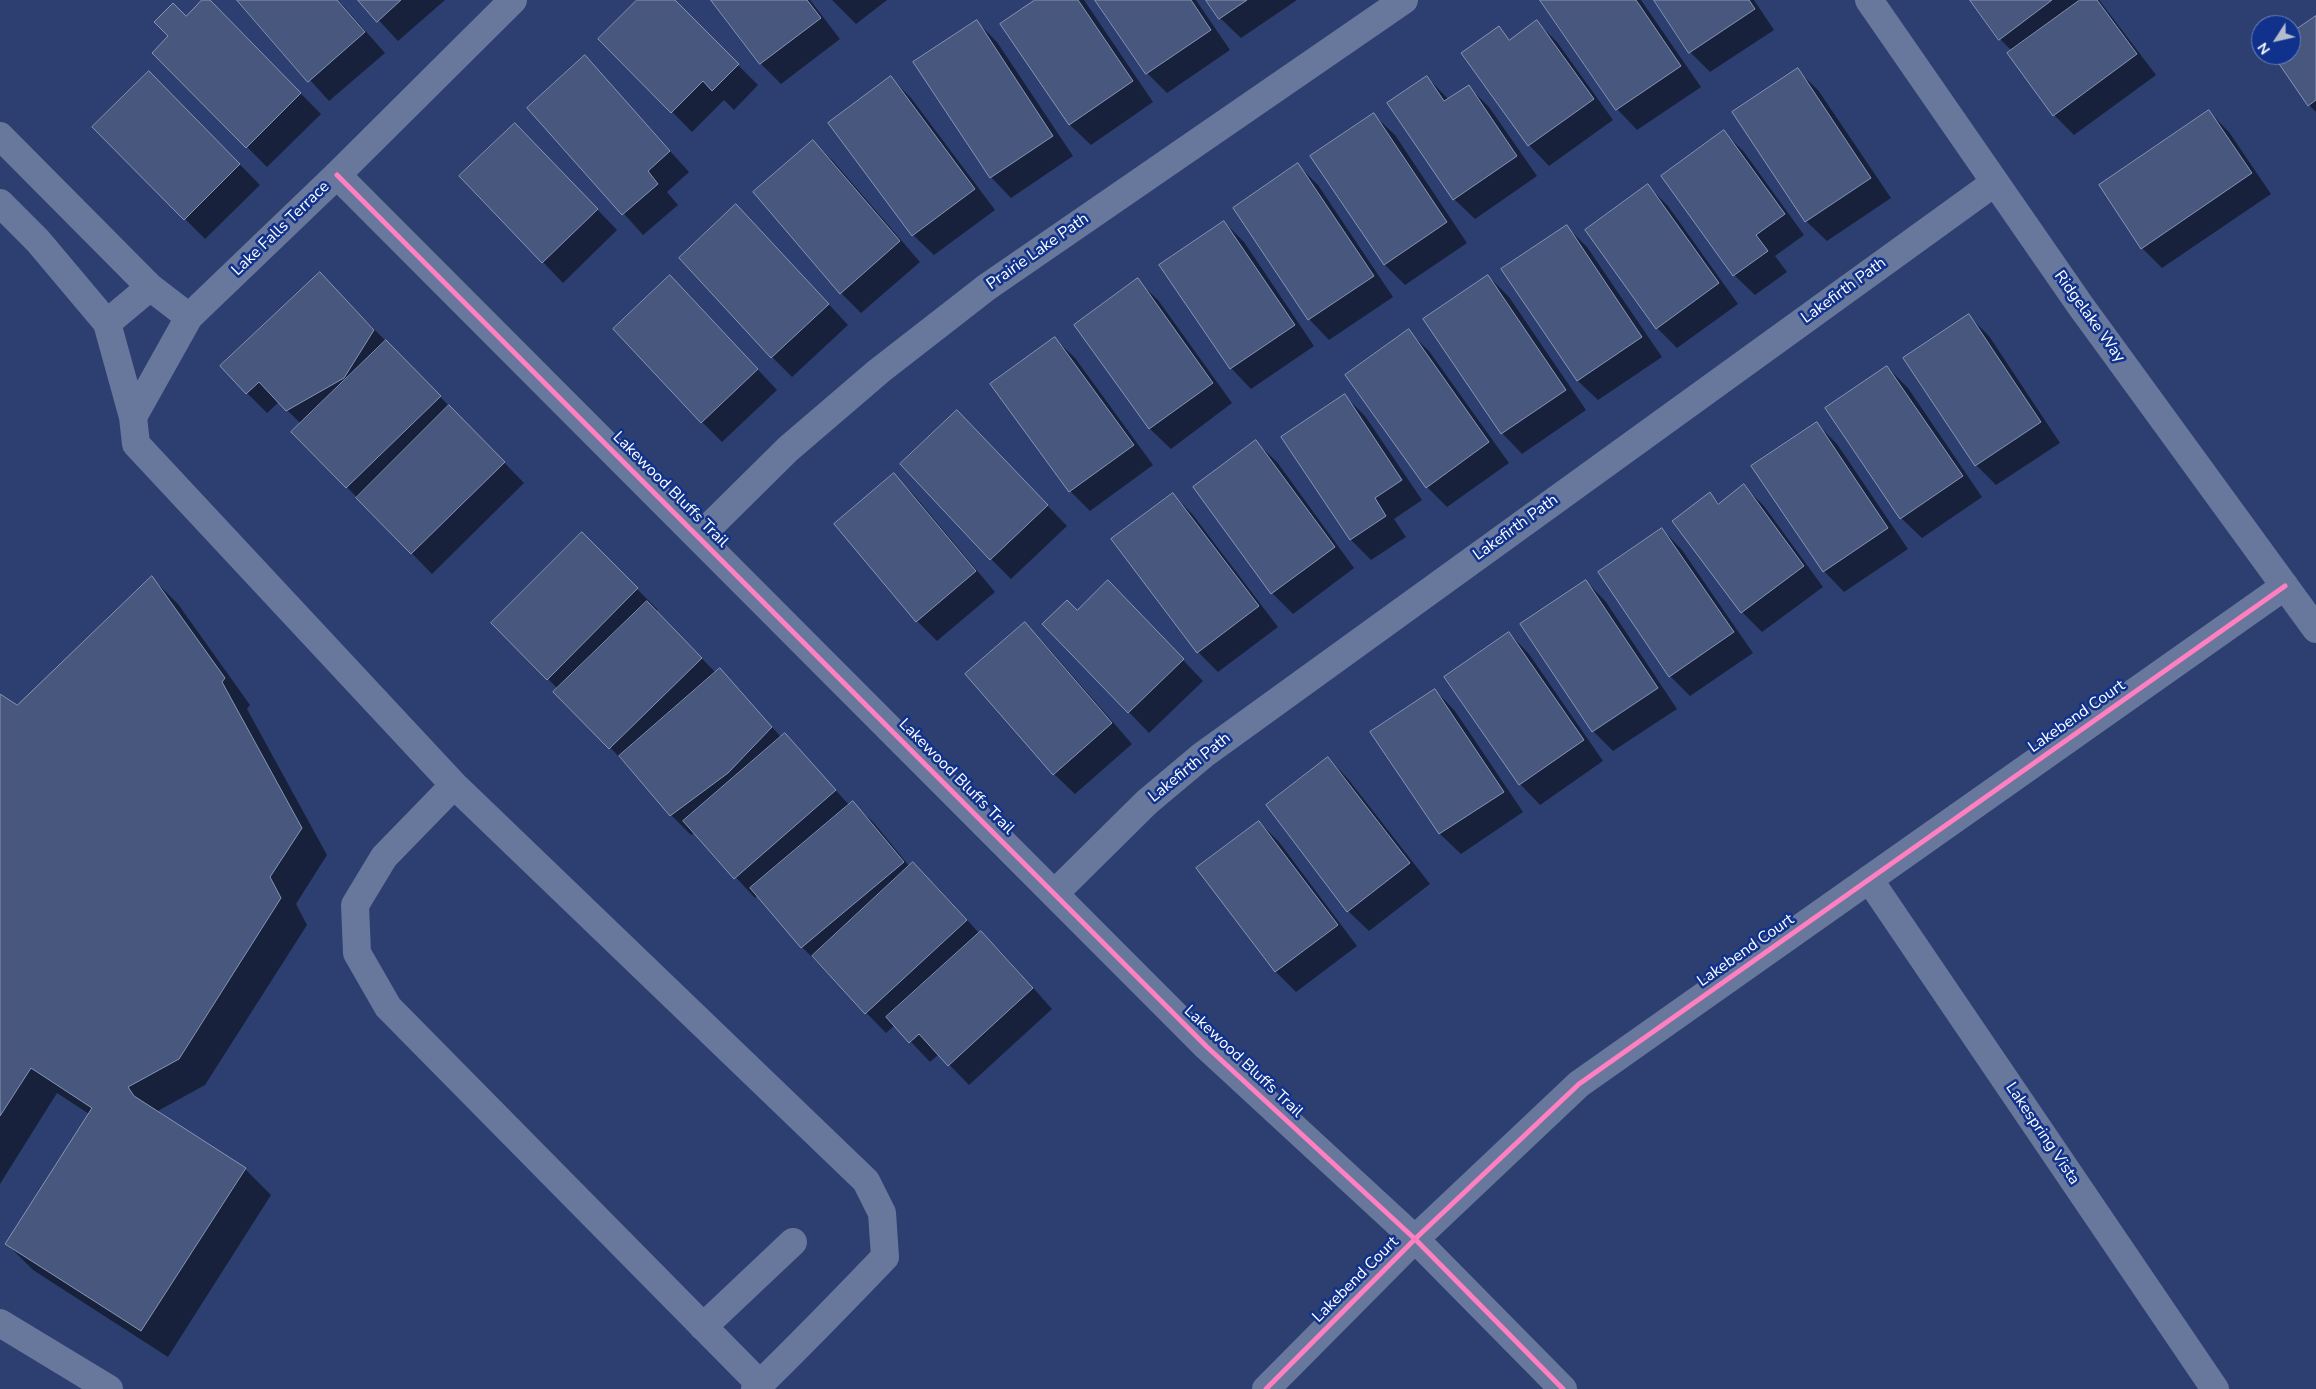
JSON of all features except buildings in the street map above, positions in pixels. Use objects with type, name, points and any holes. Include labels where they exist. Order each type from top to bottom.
[{"type":"street","name":"Lake Falls Terrace","points":[[133,417],[189,316],[338,176],[513,0]]},
{"type":"street","name":"Prairie Lake Path","points":[[699,538],[788,449],[879,371],[987,287],[1404,0]]},
{"type":"street","name":"Ridgelake Way","points":[[1870,0],[2080,305],[2316,629]]},
{"type":"street","points":[[0,136],[150,287],[189,316]]},
{"type":"street","name":"Lakewood Bluffs Trail","points":[[338,176],[1207,1047],[1415,1239],[1563,1389]]},
{"type":"street","name":"Lakefirth Path","points":[[1054,894],[1147,802],[1203,755],[1994,182]]},
{"type":"street","points":[[0,204],[38,241],[107,323],[133,417],[136,444],[454,785],[866,1181],[882,1213],[885,1257],[757,1387],[703,1327],[388,1007],[357,953],[355,905],[384,857],[454,785]]},
{"type":"street","points":[[107,323],[150,287]]},
{"type":"street","name":"Lakebend Court","points":[[1266,1389],[1415,1239],[1579,1084],[2285,586]]},
{"type":"street","name":"Lakespring Vista","points":[[1869,879],[2215,1389]]},
{"type":"street","points":[[703,1327],[792,1242]]},
{"type":"street","points":[[0,1323],[109,1389]]},
{"type":"cycle path","points":[[337,175],[1207,1047],[1415,1239],[1563,1389]]},
{"type":"cycle path","points":[[1266,1389],[1415,1239],[1579,1084],[2285,586]]}]
